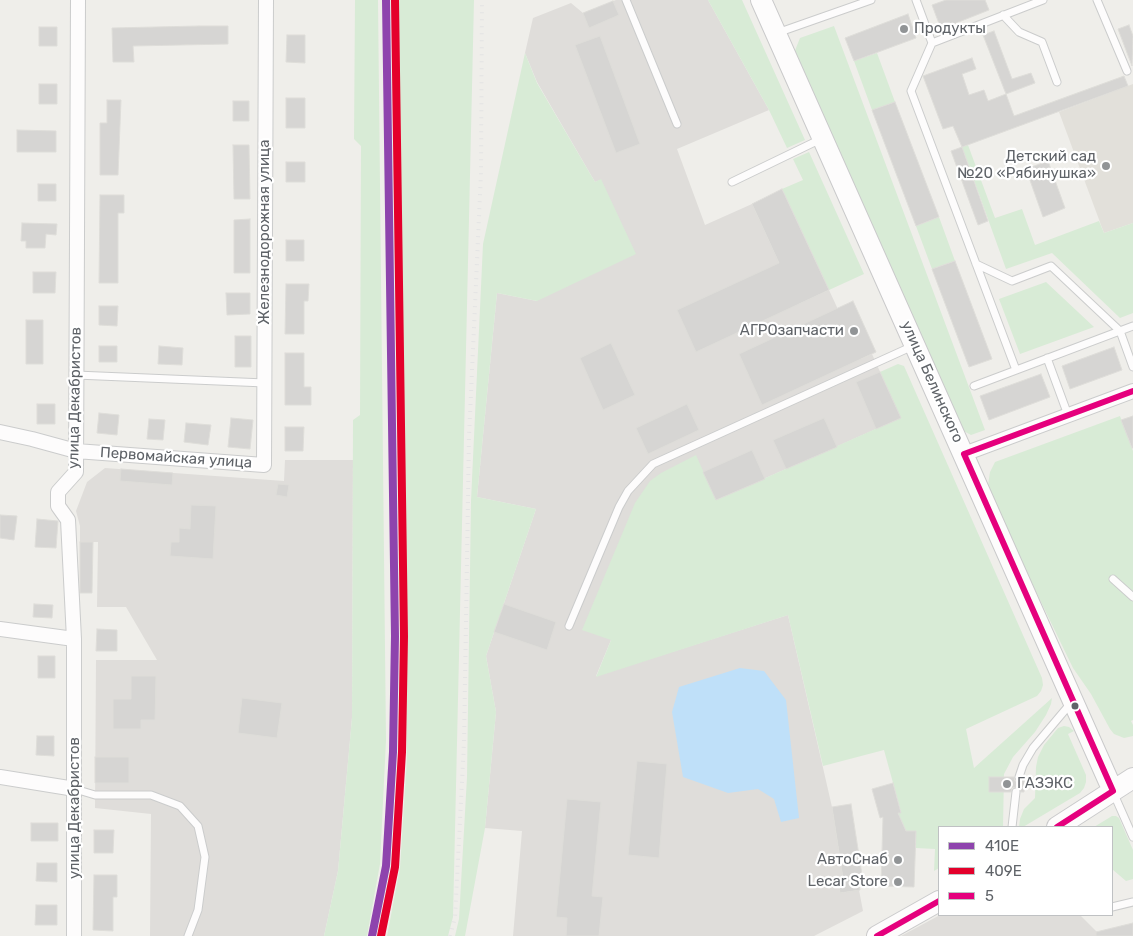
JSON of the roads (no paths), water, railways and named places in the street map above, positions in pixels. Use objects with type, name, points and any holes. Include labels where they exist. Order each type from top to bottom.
[{"type":"street","name":"улица Декабристов","points":[[74,936],[74,638],[68,520],[58,506],[58,492],[76,472],[78,0]]},
{"type":"street","name":"Железнодорожная улица","points":[[264,465],[266,0]]},
{"type":"street","name":"улица Белинского","points":[[761,0],[1113,791]]},
{"type":"street","points":[[964,454],[1133,391]]},
{"type":"street","name":"Первомайская улица","points":[[0,432],[32,438],[76,451],[264,465]]},
{"type":"street","points":[[0,629],[74,638]]},
{"type":"street","points":[[0,777],[75,789]]},
{"type":"street","points":[[1059,826],[1133,778]]},
{"type":"street","points":[[877,936],[938,902]]},
{"type":"lane","points":[[626,0],[676,124]]},
{"type":"lane","points":[[777,34],[871,0]]},
{"type":"lane","points":[[916,0],[932,43]]},
{"type":"lane","points":[[1016,370],[910,91],[932,43],[1043,0]]},
{"type":"lane","points":[[1097,0],[1127,71]]},
{"type":"lane","points":[[1003,15],[1019,32],[1042,42],[1057,82]]},
{"type":"lane","points":[[732,182],[823,138]]},
{"type":"lane","points":[[976,264],[1012,280],[1051,266],[1120,331],[1133,367]]},
{"type":"lane","points":[[974,386],[1133,326]]},
{"type":"lane","points":[[569,626],[619,507],[628,491],[653,464],[915,345]]},
{"type":"lane","points":[[1047,358],[1068,415]]},
{"type":"lane","points":[[76,375],[265,384]]},
{"type":"lane","points":[[1113,579],[1133,597]]},
{"type":"lane","points":[[1019,777],[1023,765],[1033,748],[1073,701]]},
{"type":"lane","points":[[75,789],[95,795],[151,795],[180,806],[198,826],[205,857],[198,910],[188,936]]},
{"type":"lane","points":[[1113,791],[1133,837]]},
{"type":"lane","points":[[1012,826],[1016,792]]},
{"type":"lane","points":[[1113,908],[1133,902]]},
{"type":"water","points":[[740,668],[764,671],[786,700],[799,818],[781,822],[774,799],[758,789],[728,793],[683,777],[672,712],[679,687]]},
{"type":"railway","points":[[450,936],[455,918],[464,743],[469,437],[481,173],[482,0]]},
{"type":"place","name":"Продукты","points":[[904,29]]},
{"type":"place","name":"Детский сад №20 «Рябинушка»","points":[[1106,166]]},
{"type":"place","name":"АГРОзапчасти","points":[[854,331]]},
{"type":"place","name":"ГАЗЭКС","points":[[1007,784]]},
{"type":"place","name":"АвтоСнаб","points":[[898,860]]},
{"type":"place","name":"Lecar Store","points":[[898,882]]}]
